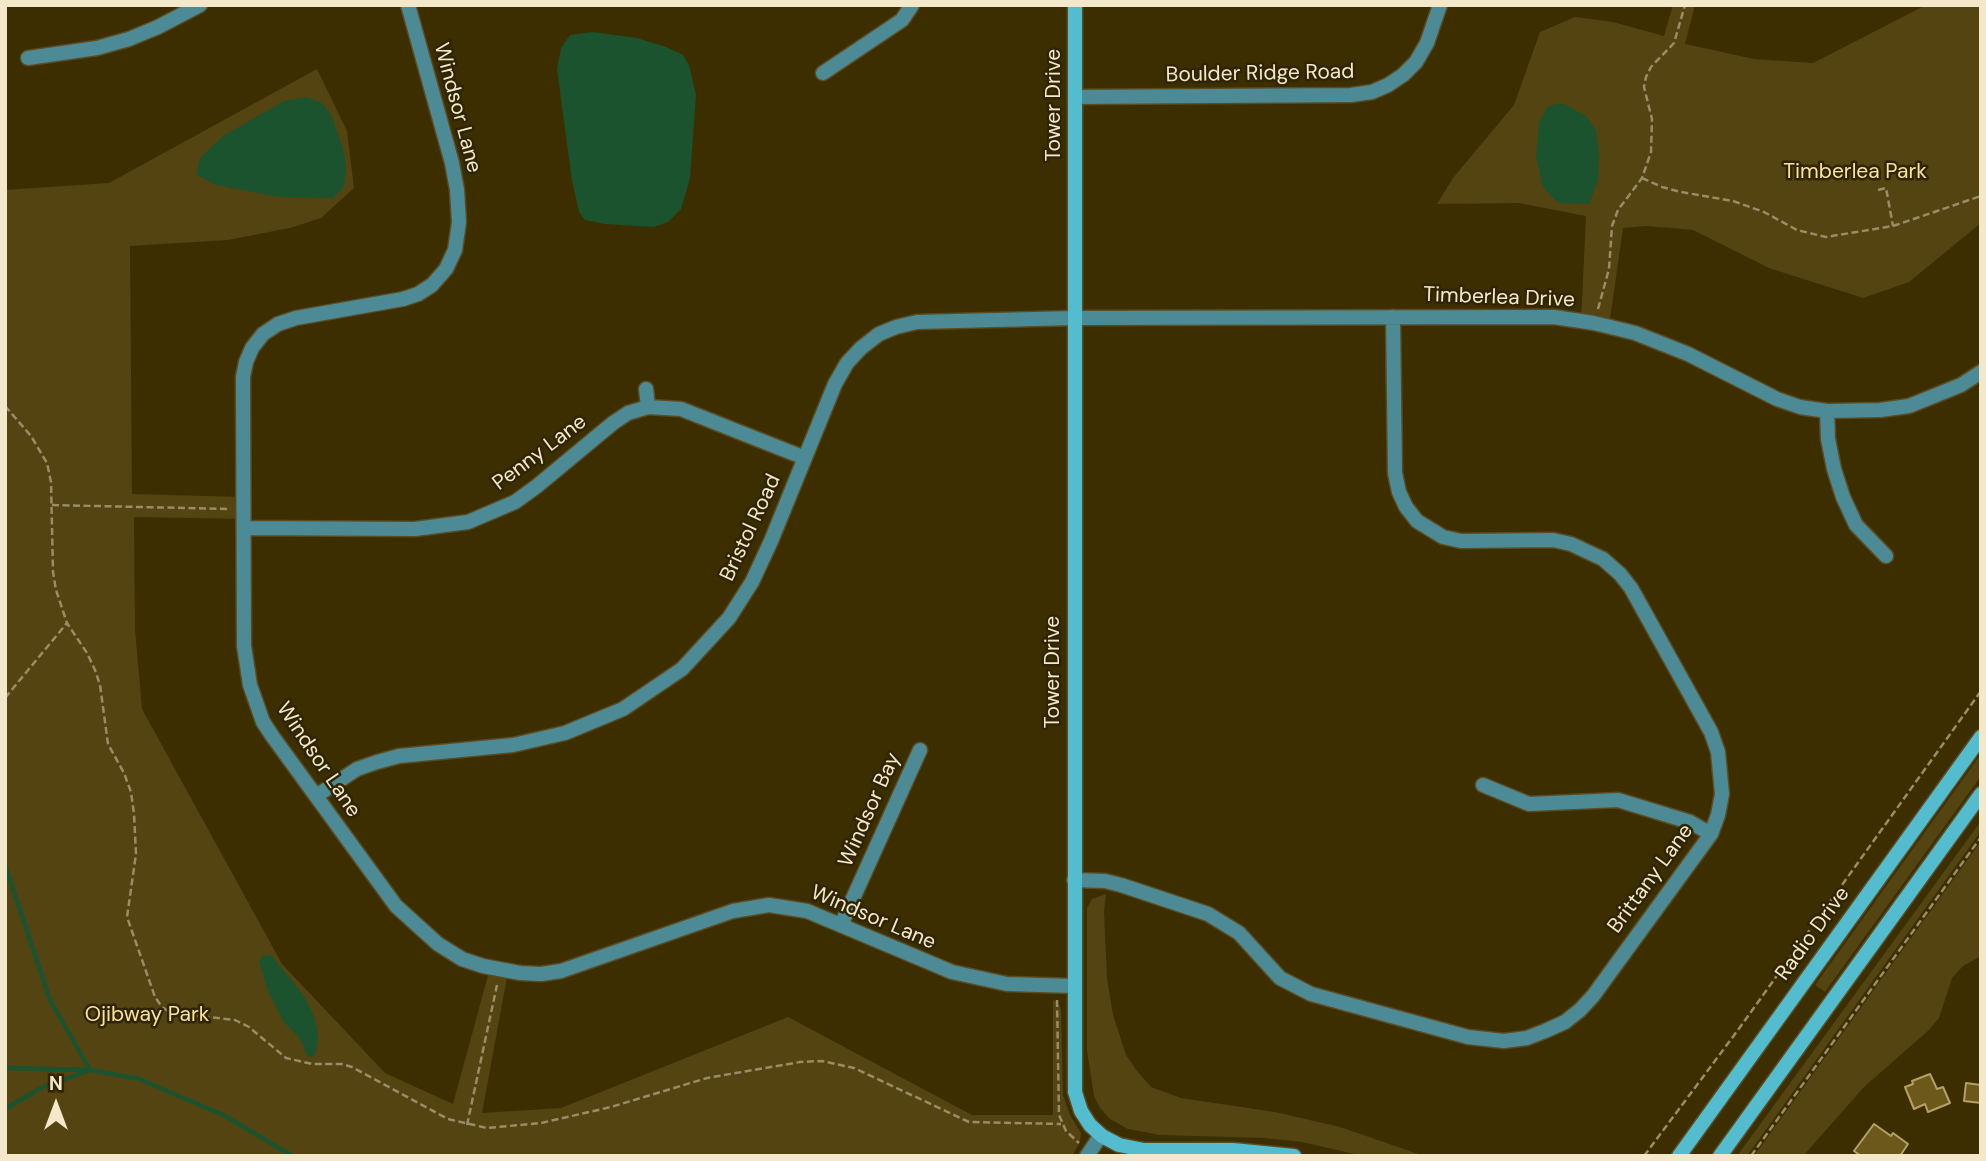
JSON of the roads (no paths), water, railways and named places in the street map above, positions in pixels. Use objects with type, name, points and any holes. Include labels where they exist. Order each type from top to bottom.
[{"type":"street","points":[[28,58],[97,48],[129,39],[200,5]]},
{"type":"street","name":"Windsor Lane","points":[[408,5],[452,163],[459,222],[455,250],[446,269],[432,285],[418,294],[296,318],[278,324],[262,334],[252,348],[243,377],[244,646],[250,685],[263,722],[381,887],[418,927],[462,959],[500,971],[541,974],[561,971],[749,907],[769,905],[790,906],[841,925],[924,962],[966,976],[1007,984],[1074,986]]},
{"type":"street","points":[[823,73],[902,20],[912,5]]},
{"type":"street","name":"Tower Drive","points":[[1075,5],[1075,1092],[1084,1116],[1101,1135]]},
{"type":"street","name":"Boulder Ridge Road","points":[[1075,97],[1351,95],[1372,92],[1404,75],[1416,62],[1427,43],[1440,5]]},
{"type":"street","name":"Timberlea Drive","points":[[1074,318],[1521,316],[1594,323],[1635,333],[1670,346],[1777,399],[1800,407],[1827,411],[1880,411],[1909,406],[1961,385],[1981,372]]},
{"type":"street","name":"Brittany Lane","points":[[1074,880],[1105,881],[1121,885],[1209,914],[1239,933],[1280,978],[1311,994],[1468,1037],[1504,1041],[1527,1038],[1564,1022],[1594,996],[1711,834],[1722,794],[1721,773],[1714,742],[1632,588],[1620,574],[1603,559],[1571,544],[1553,540],[1461,541],[1443,537],[1417,521],[1406,507],[1395,473],[1392,317]]},
{"type":"street","name":"Bristol Road","points":[[316,796],[356,769],[399,756],[513,745],[565,733],[623,709],[654,690],[682,669],[729,618],[752,582],[835,384],[847,363],[861,348],[879,334],[917,322],[1074,318]]},
{"type":"street","points":[[646,389],[648,407]]},
{"type":"street","name":"Penny Lane","points":[[245,528],[415,529],[468,522],[515,502],[613,423],[628,413],[648,407],[681,409],[805,458]]},
{"type":"street","points":[[1827,411],[1830,449],[1843,496],[1856,525],[1886,556]]},
{"type":"street","name":"Radio Drive","points":[[1679,1156],[1981,737]]},
{"type":"street","name":"Windsor Bay","points":[[841,925],[920,750]]},
{"type":"street","points":[[1483,785],[1529,804],[1604,800],[1626,802],[1689,822],[1711,834]]},
{"type":"street","points":[[1720,1156],[1981,794]]},
{"type":"street","points":[[1087,1156],[1101,1135],[1119,1145],[1138,1149],[1233,1150],[1294,1156]]},
{"type":"waterway","points":[[5,865],[50,1000],[90,1070],[41,1088],[5,1109]]},
{"type":"waterway","points":[[5,1068],[90,1070],[139,1079],[223,1115],[293,1156]]},
{"type":"park label","name":"Timberlea Park","points":[[1855,172]]},
{"type":"park label","name":"Ojibway Park","points":[[147,1015]]}]
